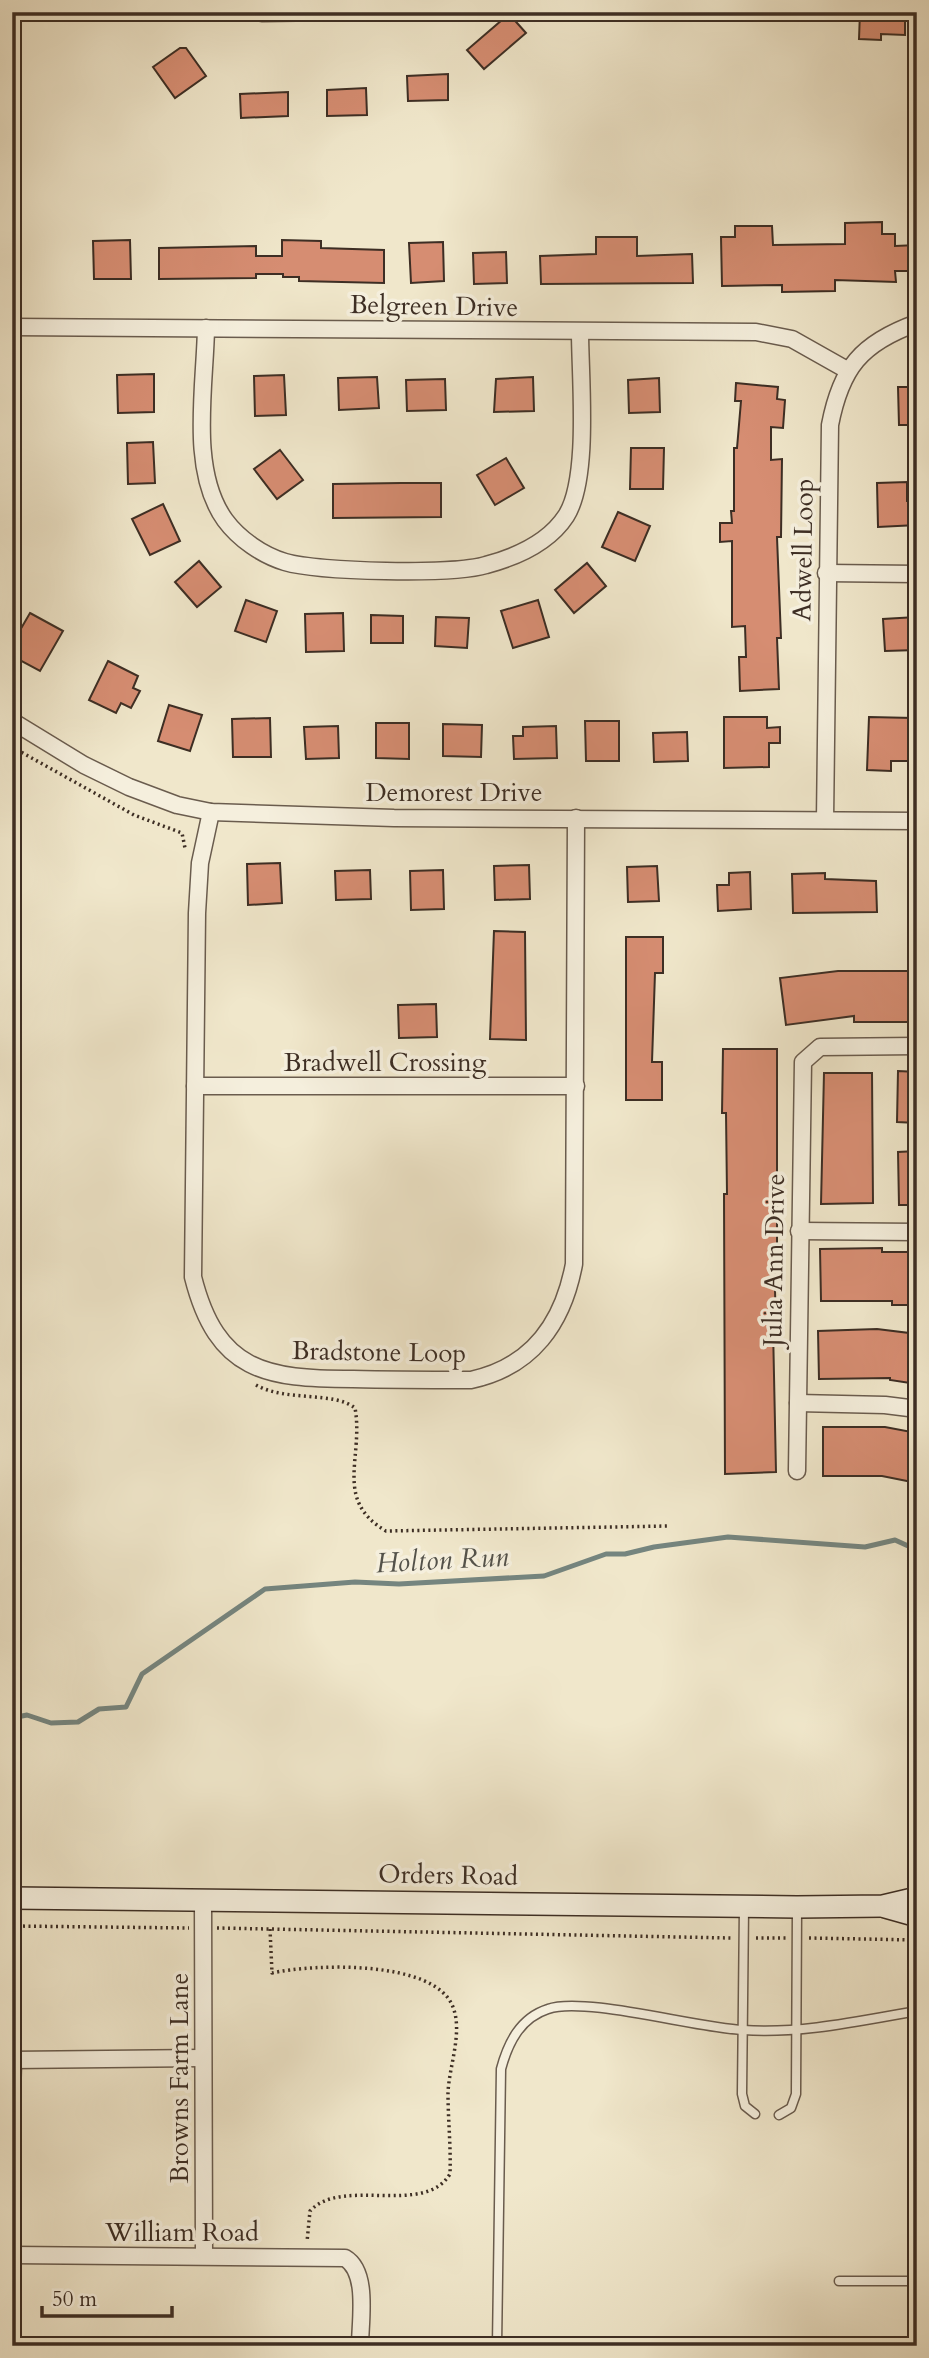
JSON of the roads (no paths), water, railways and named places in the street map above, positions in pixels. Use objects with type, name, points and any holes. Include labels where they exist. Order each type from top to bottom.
[{"type":"street","points":[[262,12],[331,12]]},
{"type":"street","name":"Adwell Loop","points":[[825,820],[826,573],[830,425],[836,392],[847,370],[892,332],[917,323]]},
{"type":"street","name":"Belgreen Drive","points":[[12,327],[756,332],[792,339],[847,370]]},
{"type":"street","points":[[206,328],[202,458],[212,497],[225,519],[241,538],[285,562],[324,568],[363,569],[484,566],[531,547],[546,537],[566,516],[576,492],[580,464],[580,332]]},
{"type":"street","points":[[826,573],[917,574]]},
{"type":"street","name":"Demorest Drive","points":[[12,721],[83,765],[129,787],[177,805],[211,812],[394,818],[917,821]]},
{"type":"street","name":"Bradstone Loop","points":[[211,812],[200,863],[193,1277],[200,1304],[221,1341],[246,1363],[297,1379],[471,1380],[490,1376],[532,1353],[548,1334],[569,1290],[574,1264],[576,818]]},
{"type":"street","name":"Julia Ann Drive","points":[[797,1471],[803,1062],[811,1052],[820,1047],[917,1046]]},
{"type":"street","name":"Bradwell Crossing","points":[[195,1086],[576,1086]]},
{"type":"street","points":[[799,1231],[917,1231]]},
{"type":"street","points":[[798,1403],[885,1405],[917,1409]]},
{"type":"street","name":"Orders Road","points":[[12,1898],[797,1907],[883,1906],[917,1898]]},
{"type":"street","name":"Browns Farm Lane","points":[[203,1900],[204,2255]]},
{"type":"street","name":"Orders Road","points":[[883,1906],[917,1916]]},
{"type":"street","points":[[12,2095],[13,2060],[202,2058]]},
{"type":"street","name":"William Road","points":[[12,2255],[345,2258],[351,2261],[360,2281],[360,2346]]},
{"type":"lane","points":[[744,1907],[742,2094],[745,2106],[755,2114]]},
{"type":"lane","points":[[779,2115],[791,2108],[796,2094],[797,1907]]},
{"type":"lane","points":[[497,2346],[501,2069],[508,2044],[525,2022],[547,2009],[573,2004],[743,2031],[798,2032],[917,2011]]},
{"type":"lane","points":[[839,2281],[917,2281]]},
{"type":"waterway","name":"Holton Run","points":[[12,1718],[27,1715],[51,1723],[78,1722],[99,1709],[126,1707],[142,1674],[265,1589],[355,1582],[399,1584],[544,1576],[606,1554],[625,1554],[654,1547],[728,1537],[865,1547],[895,1540],[917,1550]]}]
